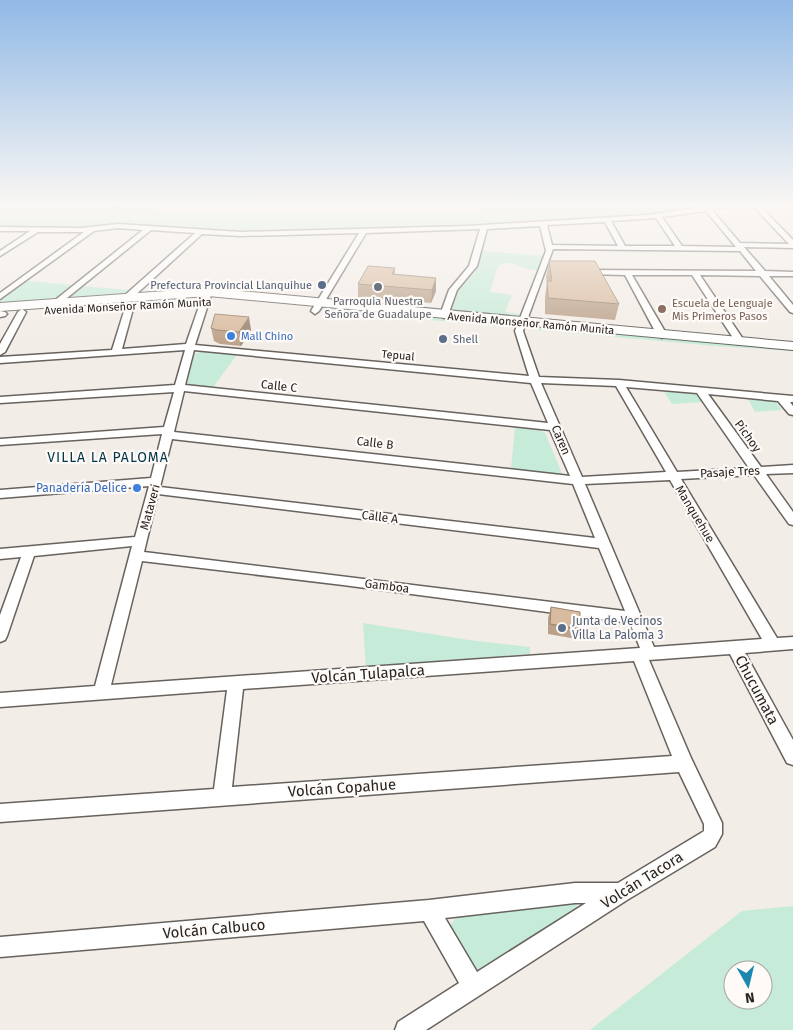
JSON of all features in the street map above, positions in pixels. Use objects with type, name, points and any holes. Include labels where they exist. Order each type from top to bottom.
[{"type":"main road","name":"Avenida Monseñor Ramón Munita","points":[[0,307],[206,297],[521,326],[793,356]]},
{"type":"main road","name":"Avenida Monseñor Ramón Munita","points":[[0,314],[129,301]]},
{"type":"main road","name":"Avenida Monseñor Ramón Munita","points":[[317,307],[444,315],[521,326],[793,346]]},
{"type":"street","points":[[0,297],[61,252]]},
{"type":"street","points":[[57,303],[119,252]]},
{"type":"street","points":[[116,352],[129,301],[179,252]]},
{"type":"street","points":[[317,307],[351,252]]},
{"type":"street","points":[[444,315],[455,288],[472,266],[476,252]]},
{"type":"street","points":[[521,326],[548,252]]},
{"type":"street","points":[[745,252],[793,310]]},
{"type":"street","points":[[542,271],[552,271]]},
{"type":"street","points":[[580,272],[793,274]]},
{"type":"street","points":[[627,272],[662,335]]},
{"type":"street","points":[[694,273],[740,342]]},
{"type":"street","name":"Mataveri","points":[[101,694],[156,486],[190,347],[206,297]]},
{"type":"street","points":[[0,352],[22,312]]},
{"type":"street","name":"Caren","points":[[521,326],[535,380],[636,618],[645,654]]},
{"type":"street","name":"Tepual","points":[[0,360],[190,347],[535,380],[619,383],[793,399]]},
{"type":"street","name":"Manquehue","points":[[619,383],[772,645]]},
{"type":"street","name":"Calle C","points":[[0,400],[181,388],[555,427]]},
{"type":"street","name":"Pichoy","points":[[700,390],[793,521]]},
{"type":"street","points":[[780,397],[793,412]]},
{"type":"street","name":"Calle B","points":[[0,442],[169,433],[578,481]]},
{"type":"street","name":"Pasaje Tres","points":[[578,481],[793,469]]},
{"type":"street","name":"Calle A","points":[[0,494],[156,486],[605,544]]},
{"type":"street","points":[[0,554],[141,541]]},
{"type":"street","points":[[0,636],[29,552]]},
{"type":"street","name":"Gamboa","points":[[137,556],[343,580],[636,618]]},
{"type":"street","name":"Volcán Tulapalca","points":[[0,700],[793,643]]},
{"type":"street","name":"Chucumata","points":[[735,648],[793,758]]},
{"type":"street","name":"Volcán Tacora","points":[[406,1030],[708,840],[713,834],[713,823],[684,763],[645,654]]},
{"type":"street","points":[[222,797],[236,684]]},
{"type":"street","name":"Volcán Copahue","points":[[0,813],[684,763]]},
{"type":"street","name":"Volcán Calbuco","points":[[0,947],[429,910],[575,893],[620,894]]},
{"type":"street","points":[[429,910],[474,988]]},
{"type":"green space","points":[[482,252],[544,256],[537,270],[508,263],[498,266],[490,292],[512,295],[505,312],[519,314],[518,317],[451,311],[457,291],[475,272]]},
{"type":"green space","points":[[27,281],[74,285],[55,299],[0,304],[0,300]]},
{"type":"green space","points":[[82,286],[131,291],[130,294],[68,298]]},
{"type":"green space","points":[[323,306],[518,324],[517,328],[514,328],[324,310],[322,309]]},
{"type":"green space","points":[[535,326],[793,349],[793,351],[538,330],[535,329]]},
{"type":"green space","points":[[201,352],[236,356],[211,390],[187,386],[186,384],[194,354]]},
{"type":"green space","points":[[663,390],[694,393],[703,402],[672,404]]},
{"type":"green space","points":[[747,397],[774,400],[782,410],[755,412]]},
{"type":"green space","points":[[515,427],[534,428],[545,433],[563,476],[511,469]]},
{"type":"green space","points":[[363,623],[469,640],[530,647],[530,654],[366,667]]},
{"type":"green space","points":[[577,903],[577,913],[485,971],[477,971],[471,967],[451,932],[451,924],[455,919],[463,916]]},
{"type":"green space","points":[[793,906],[793,1030],[590,1030],[742,911]]},
{"type":"building","points":[[549,261],[595,261],[619,304],[548,298],[547,281],[552,281]]},
{"type":"building","points":[[368,266],[395,268],[392,274],[436,278],[432,290],[358,284]]},
{"type":"building","points":[[215,314],[249,317],[239,332],[211,328]]},
{"type":"building","points":[[551,607],[580,612],[580,629],[550,624]]},
{"type":"place","name":"Prefectura Provincial Llanquihue","points":[[322,285]]},
{"type":"place","name":"Parroquia Nuestra Señora de Guadalupe","points":[[378,287]]},
{"type":"place","name":"Escuela de Lenguaje Mis Primeros Pasos","points":[[662,309]]},
{"type":"place","name":"Mall Chino","points":[[231,336]]},
{"type":"place","name":"Shell","points":[[443,339]]},
{"type":"place","name":"Panadería Delice","points":[[137,488]]},
{"type":"place","name":"Junta de Vecinos Villa La Paloma 3","points":[[562,628]]},
{"type":"district","name":"VILLA LA PALOMA","points":[[108,457]]}]
